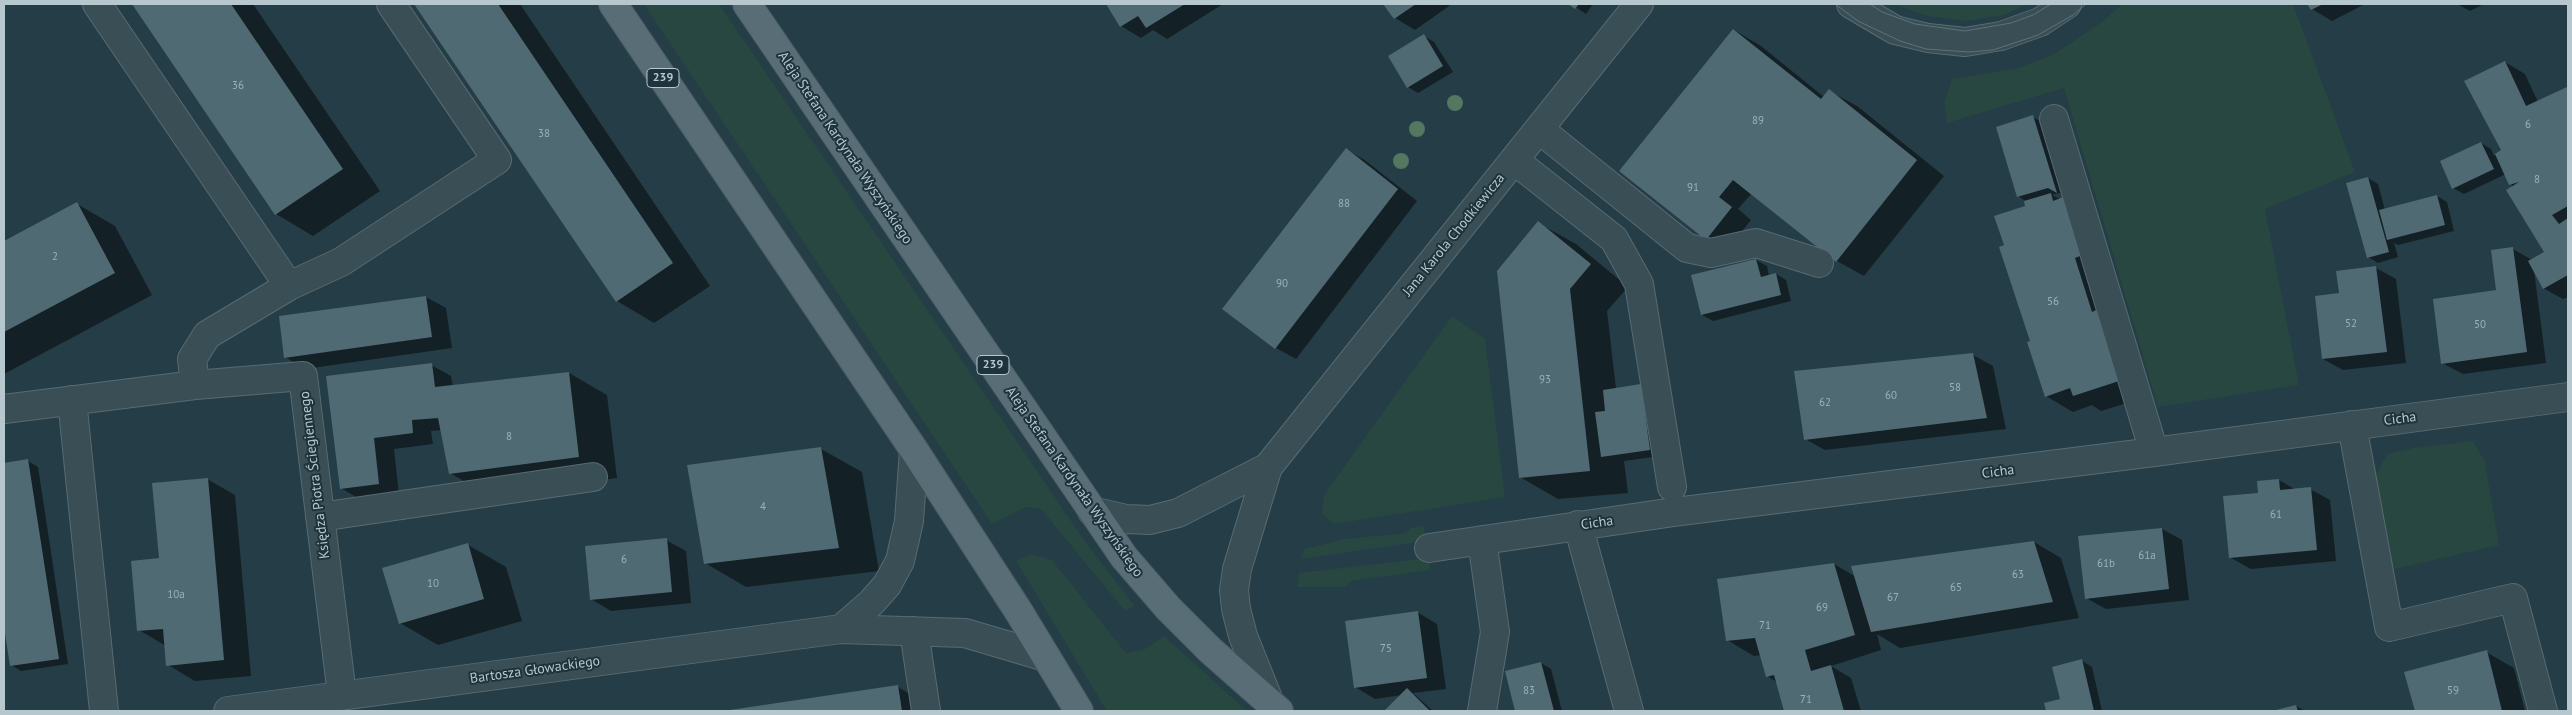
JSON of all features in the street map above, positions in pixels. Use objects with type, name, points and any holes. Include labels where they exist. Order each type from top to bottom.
[{"type":"main road","name":"239","points":[[613,4],[914,450],[1079,711]]},
{"type":"main road","name":"Aleja Stefana Kardynała Wyszyńskiego","points":[[747,4],[1092,511],[1145,584],[1210,650],[1274,706]]},
{"type":"street","points":[[97,4],[289,286]]},
{"type":"street","points":[[195,385],[192,359],[207,335],[289,286],[340,262],[497,160],[391,4]]},
{"type":"street","name":"Jana Karola Chodkiewicza","points":[[1274,706],[1243,636],[1236,609],[1234,590],[1237,569],[1268,467],[1639,4]]},
{"type":"street","points":[[1851,4],[1895,30],[1928,38],[1965,42],[2001,36],[2024,28],[2040,22],[2067,4]]},
{"type":"street","points":[[2054,119],[2154,452]]},
{"type":"street","points":[[1539,129],[1687,248],[1711,253],[1756,242],[1819,263]]},
{"type":"street","points":[[1514,160],[1614,239],[1639,284],[1672,487]]},
{"type":"street","name":"Księdza Piotra Ściegiennego","points":[[4,409],[195,385],[303,376],[342,695]]},
{"type":"street","name":"Cicha","points":[[1429,548],[1578,525],[2568,397]]},
{"type":"street","points":[[72,400],[104,711]]},
{"type":"street","points":[[2352,425],[2389,627],[2513,598],[2543,711]]},
{"type":"street","points":[[841,629],[882,591],[900,561],[909,521],[914,450]]},
{"type":"street","name":"Jana Karola Chodkiewicza","points":[[1092,511],[1126,519],[1150,520],[1178,513],[1268,467]]},
{"type":"street","points":[[320,517],[593,477]]},
{"type":"street","points":[[1578,525],[1629,711]]},
{"type":"street","points":[[1482,540],[1495,632],[1482,711]]},
{"type":"street","name":"Bartosza Głowackiego","points":[[228,711],[841,629],[965,633],[1046,657]]},
{"type":"street","points":[[914,631],[926,711]]},
{"type":"green space","points":[[644,4],[719,4],[1086,543],[1135,606],[1125,611],[1041,509],[1026,507],[992,524]]},
{"type":"green space","points":[[1893,4],[2029,4],[2003,15],[1966,21],[1928,16]]},
{"type":"green space","points":[[2122,4],[2293,4],[2355,172],[2265,209],[2299,385],[2158,407],[2064,88],[1947,123],[1944,103],[1952,79],[2018,68],[2053,55],[2102,22]]},
{"type":"green space","points":[[1452,316],[1485,339],[1505,497],[1334,524],[1322,513],[1324,495]]},
{"type":"green space","points":[[2473,441],[2485,462],[2499,545],[2386,571],[2374,476],[2388,454],[2413,448]]},
{"type":"green space","points":[[1424,526],[1426,541],[1301,559],[1305,549],[1344,539],[1406,533],[1411,528]]},
{"type":"green space","points":[[1031,554],[1052,560],[1126,653],[1145,649],[1164,636],[1247,711],[1107,711],[1016,561]]},
{"type":"green space","points":[[1429,558],[1430,570],[1351,581],[1345,587],[1297,587],[1299,573]]},
{"type":"building","points":[[132,4],[231,4],[343,169],[275,215]]},
{"type":"building","points":[[414,4],[498,4],[673,263],[616,302]]},
{"type":"building","points":[[1106,4],[1185,4],[1146,28],[1138,16],[1120,27]]},
{"type":"building","points":[[1383,4],[1416,4],[1394,19]]},
{"type":"building","points":[[1568,4],[1579,4],[1575,9]]},
{"type":"building","points":[[2307,4],[2323,4],[2311,10]]},
{"type":"building","points":[[1733,29],[1821,99],[1829,89],[1917,160],[1836,262],[1733,180],[1719,197],[1732,207],[1706,240],[1619,171]]},
{"type":"building","points":[[1424,34],[1443,66],[1407,88],[1388,56]]},
{"type":"building","points":[[2505,61],[2526,106],[2567,87],[2568,89],[2568,206],[2552,215],[2559,224],[2568,218],[2568,275],[2543,289],[2528,261],[2544,252],[2506,190],[2519,182],[2509,185],[2495,154],[2501,150],[2464,81]]},
{"type":"building","points":[[2033,115],[2057,193],[2048,188],[2017,197],[1996,127]]},
{"type":"building","points":[[2481,142],[2494,169],[2452,189],[2440,161]]},
{"type":"building","points":[[1346,148],[1398,189],[1275,349],[1222,309]]},
{"type":"building","points":[[2368,177],[2389,252],[2367,258],[2346,183]]},
{"type":"building","points":[[2051,193],[2053,201],[2066,196],[2085,254],[2075,258],[2092,312],[2096,310],[2119,381],[2073,396],[2070,388],[2045,397],[2027,342],[2030,341],[1999,247],[2004,245],[1994,216],[2025,206],[2024,201]]},
{"type":"building","points":[[2437,195],[2445,225],[2387,240],[2379,210]]},
{"type":"building","points":[[77,202],[115,273],[4,332],[4,241]]},
{"type":"building","points":[[1538,221],[1591,264],[1570,289],[1590,471],[1519,478],[1497,271]]},
{"type":"building","points":[[2513,247],[2527,352],[2441,364],[2433,299],[2496,290],[2491,250]]},
{"type":"building","points":[[1756,259],[1761,277],[1776,273],[1781,295],[1701,315],[1691,275]]},
{"type":"building","points":[[2376,266],[2387,352],[2322,359],[2315,296],[2339,293],[2336,271]]},
{"type":"building","points":[[426,296],[432,337],[284,358],[279,316]]},
{"type":"building","points":[[1973,353],[1987,418],[1804,440],[1794,371]]},
{"type":"building","points":[[432,363],[435,387],[569,372],[579,457],[449,474],[438,418],[412,420],[413,433],[374,438],[379,484],[340,489],[326,376]]},
{"type":"building","points":[[1641,384],[1650,450],[1601,457],[1595,412],[1605,411],[1603,390]]},
{"type":"building","points":[[821,447],[839,548],[704,564],[687,465]]},
{"type":"building","points":[[28,459],[59,659],[10,666],[4,627],[4,463]]},
{"type":"building","points":[[208,478],[224,660],[166,666],[163,629],[137,631],[131,561],[159,558],[152,483]]},
{"type":"building","points":[[2279,479],[2280,490],[2311,487],[2317,550],[2229,558],[2223,496],[2258,493],[2257,481]]},
{"type":"building","points":[[2162,528],[2169,589],[2085,599],[2078,536]]},
{"type":"building","points":[[667,538],[672,592],[590,600],[585,546]]},
{"type":"building","points":[[2034,541],[2053,602],[1871,632],[1851,566]]},
{"type":"building","points":[[468,543],[484,599],[399,624],[382,568]]},
{"type":"building","points":[[1834,563],[1855,635],[1805,650],[1811,671],[1831,665],[1844,711],[1784,711],[1774,675],[1766,677],[1755,638],[1726,641],[1717,579]]},
{"type":"building","points":[[1418,611],[1427,678],[1354,688],[1345,621]]},
{"type":"building","points":[[2487,650],[2502,711],[2415,711],[2404,672]]},
{"type":"building","points":[[2082,659],[2094,711],[2046,711],[2044,703],[2060,699],[2052,667]]},
{"type":"building","points":[[1541,662],[1554,711],[1515,711],[1505,671]]},
{"type":"building","points":[[898,685],[902,711],[730,711],[730,710]]},
{"type":"building","points":[[1407,688],[1430,711],[1384,711]]},
{"type":"building","points":[[2296,705],[2298,711],[2272,711]]},
{"type":"tram line","points":[[1835,4],[1858,21],[1900,41],[1926,49],[1969,52],[1993,50],[2038,35],[2073,15],[2086,4]]},
{"type":"tram line","points":[[1870,4],[1882,12],[1915,24],[1965,31],[2011,23],[2033,15],[2051,4]]}]
